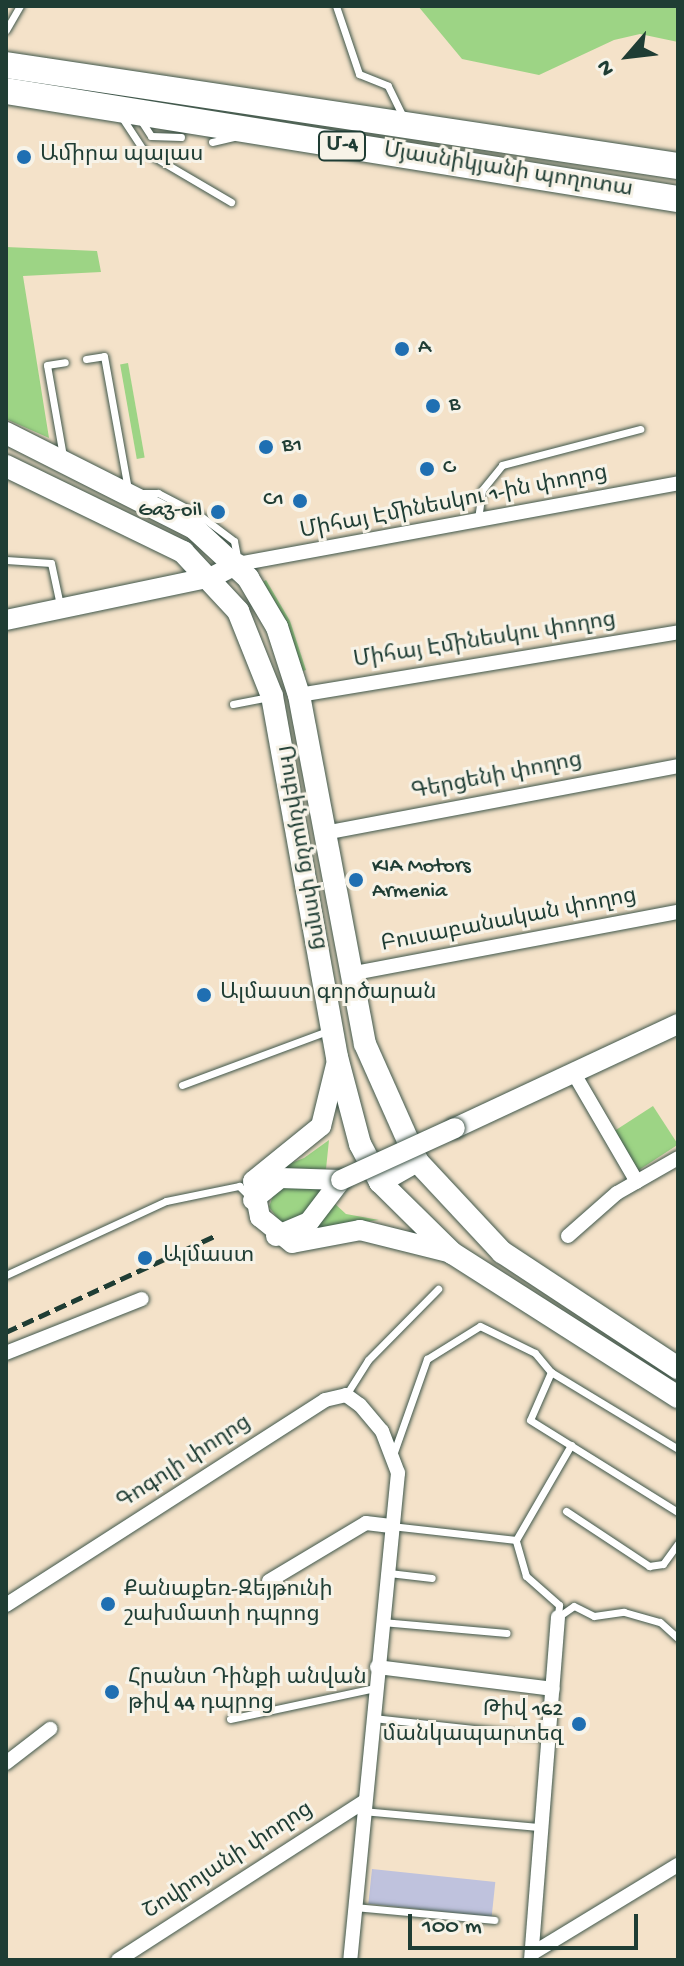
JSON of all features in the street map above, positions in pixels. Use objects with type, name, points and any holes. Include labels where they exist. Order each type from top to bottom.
[{"type":"highway","name":"Մյասնիկյանի պողոտա","points":[[6,65],[406,122],[678,166]]},
{"type":"highway","name":"Մյասնիկյանի պողոտա","points":[[6,91],[678,199]]},
{"type":"main road","name":"Ռուբինյանց փողոց","points":[[6,433],[129,493],[194,520],[238,564],[277,627],[299,695],[349,974],[365,1044],[417,1161],[509,1258],[678,1368]]},
{"type":"main road","name":"Ռուբինյանց փողոց","points":[[6,466],[183,552],[212,577],[238,611],[272,696],[337,1057],[359,1138],[380,1182],[452,1253],[678,1397]]},
{"type":"main road","points":[[359,1138],[381,1121],[398,1119]]},
{"type":"main road","points":[[380,1182],[417,1161]]},
{"type":"street","name":"Միհայ Էմինեսկու 1-ին փողոց","points":[[238,564],[678,483]]},
{"type":"street","points":[[6,620],[60,606],[212,577],[238,564]]},
{"type":"street","name":"Միհայ Էմինեսկու փողոց","points":[[299,695],[678,632]]},
{"type":"street","name":"Գերցենի փողոց","points":[[324,833],[678,766]]},
{"type":"street","name":"Բուսաբանական փողոց","points":[[349,974],[678,912]]},
{"type":"street","points":[[253,1200],[280,1178],[341,1180],[678,1024]]},
{"type":"street","points":[[337,1057],[321,1126],[257,1173],[253,1200],[276,1236],[313,1243],[360,1230],[452,1253]]},
{"type":"street","points":[[573,1072],[637,1182]]},
{"type":"street","points":[[568,1236],[637,1182],[678,1158]]},
{"type":"street","points":[[276,1236],[309,1222],[341,1180]]},
{"type":"street","points":[[6,1353],[142,1299]]},
{"type":"street","points":[[346,1395],[382,1431],[394,1455],[391,1526],[350,1960]]},
{"type":"street","name":"Գոգոլի փողոց","points":[[6,1605],[325,1400],[346,1395]]},
{"type":"street","points":[[269,1581],[366,1523],[391,1526]]},
{"type":"street","points":[[532,1956],[558,1617]]},
{"type":"street","points":[[377,1667],[553,1689]]},
{"type":"street","points":[[6,1763],[50,1729]]},
{"type":"street","name":"Շովրոյանի փողոց","points":[[118,1960],[363,1806]]},
{"type":"street","points":[[532,1956],[678,1865]]},
{"type":"lane","points":[[6,30],[20,6]]},
{"type":"lane","points":[[336,6],[359,74],[388,86],[406,122]]},
{"type":"lane","points":[[127,112],[151,136],[181,137]]},
{"type":"lane","points":[[127,112],[144,151],[231,202]]},
{"type":"lane","points":[[212,142],[247,130]]},
{"type":"lane","points":[[86,359],[104,356],[129,493]]},
{"type":"lane","points":[[64,461],[47,365],[65,362]]},
{"type":"lane","points":[[478,519],[482,490],[502,465],[640,429]]},
{"type":"lane","points":[[6,560],[51,563],[60,606]]},
{"type":"lane","points":[[233,704],[272,696]]},
{"type":"lane","points":[[182,1085],[333,1029]]},
{"type":"lane","points":[[6,1275],[166,1201],[239,1186],[253,1200]]},
{"type":"lane","points":[[346,1395],[368,1360],[438,1289]]},
{"type":"lane","points":[[394,1455],[401,1416],[427,1359],[480,1326],[535,1353],[551,1372],[678,1449]]},
{"type":"lane","points":[[551,1372],[530,1420],[678,1512]]},
{"type":"lane","points":[[558,1617],[559,1605],[526,1576],[516,1540],[571,1445]]},
{"type":"lane","points":[[566,1511],[649,1566],[663,1564],[678,1543]]},
{"type":"lane","points":[[391,1526],[516,1540]]},
{"type":"lane","points":[[386,1573],[432,1578]]},
{"type":"lane","points":[[558,1617],[574,1606],[594,1616],[624,1612],[660,1622],[678,1638]]},
{"type":"lane","points":[[382,1622],[507,1633]]},
{"type":"lane","points":[[230,1719],[375,1688]]},
{"type":"lane","points":[[371,1718],[549,1737]]},
{"type":"lane","points":[[363,1806],[540,1827]]},
{"type":"lane","points":[[355,1907],[494,1920]]},
{"type":"shaded area","points":[[372,1869],[495,1882],[492,1917],[368,1904]]},
{"type":"green space","points":[[418,6],[678,6],[678,42],[640,34],[614,40],[539,75],[462,59]]},
{"type":"green space","points":[[6,247],[97,251],[101,272],[23,276],[49,438],[6,419]]},
{"type":"green space","points":[[128,363],[145,458],[137,459],[120,364]]},
{"type":"green space","points":[[266,580],[290,621],[306,670],[298,673],[258,585]]},
{"type":"green space","points":[[653,1106],[678,1145],[639,1170],[614,1132]]},
{"type":"green space","points":[[329,1140],[326,1169],[279,1168],[304,1158]]},
{"type":"green space","points":[[276,1187],[323,1188],[309,1215],[281,1223],[269,1207]]},
{"type":"green space","points":[[333,1202],[346,1214],[379,1220],[311,1229]]},
{"type":"railway","points":[[6,1332],[217,1235]]},
{"type":"place","name":"Ամիրա պալաս","points":[[24,157]]},
{"type":"place","name":"A","points":[[402,349]]},
{"type":"place","name":"B","points":[[433,406]]},
{"type":"place","name":"B1","points":[[266,447]]},
{"type":"place","name":"C","points":[[427,469]]},
{"type":"place","name":"C1","points":[[300,501]]},
{"type":"place","name":"Gaz-oil","points":[[218,512]]},
{"type":"place","name":"KIA Motors Armenia","points":[[356,880]]},
{"type":"place","name":"Ալմաստ գործարան","points":[[204,995]]},
{"type":"place","name":"Ալմաստ","points":[[145,1258]]},
{"type":"place","name":"Քանաքեռ-Զեյթունի շախմատի դպրոց","points":[[108,1604]]},
{"type":"place","name":"Հրանտ Դինքի անվան թիվ 44 դպրոց","points":[[112,1692]]},
{"type":"place","name":"Թիվ 162 մանկապարտեզ","points":[[579,1724]]}]
